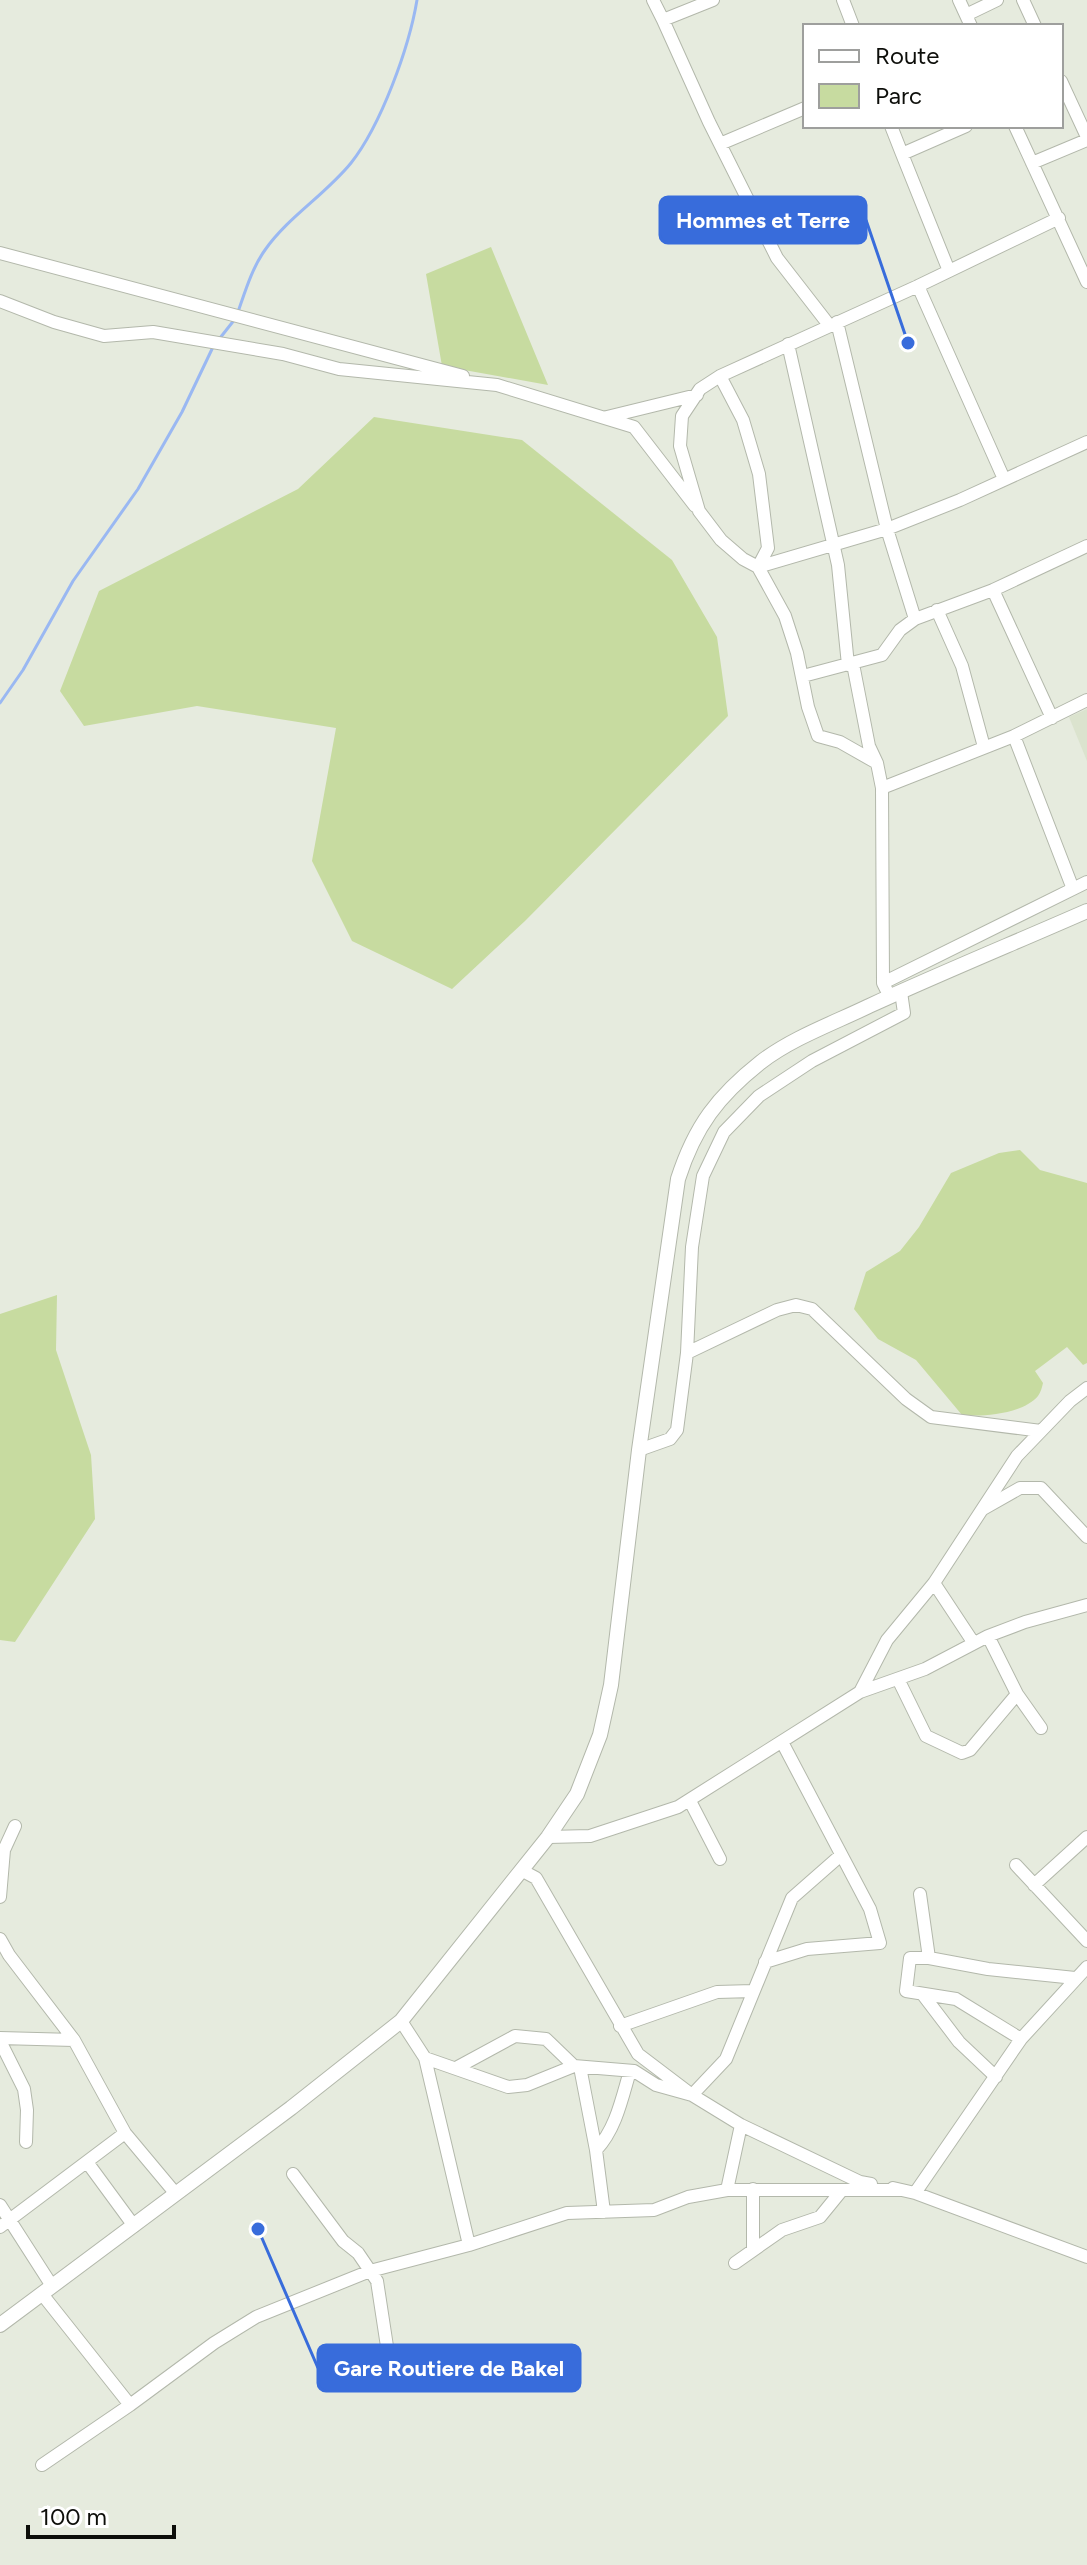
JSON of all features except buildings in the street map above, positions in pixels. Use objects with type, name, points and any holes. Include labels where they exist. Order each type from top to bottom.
[{"type":"main road","points":[[0,2325],[401,2021],[548,1837],[577,1794],[607,1709],[639,1450],[678,1179],[689,1145],[722,1098],[764,1060],[835,1022],[1087,911]]},
{"type":"street","points":[[653,0],[777,258],[833,323],[887,529],[915,619]]},
{"type":"street","points":[[663,20],[713,0]]},
{"type":"street","points":[[843,0],[852,24]]},
{"type":"street","points":[[959,0],[968,21],[997,0]]},
{"type":"street","points":[[1023,0],[1034,24]]},
{"type":"street","points":[[1032,163],[1087,139],[1063,85]]},
{"type":"street","points":[[720,144],[803,109]]},
{"type":"street","points":[[892,128],[949,271]]},
{"type":"street","points":[[902,154],[961,128]]},
{"type":"street","points":[[1016,128],[1083,262],[1087,282]]},
{"type":"street","points":[[699,511],[680,446],[682,416],[700,389],[720,376],[1059,218]]},
{"type":"street","points":[[0,253],[497,385],[634,427],[721,540],[758,567],[785,616],[818,736],[840,742],[877,763]]},
{"type":"street","points":[[918,286],[1004,479]]},
{"type":"street","points":[[0,301],[54,322],[104,336],[153,332],[283,354],[339,369],[497,385]]},
{"type":"street","points":[[639,1450],[670,1439],[677,1430],[687,1353],[692,1247],[703,1176],[724,1132],[759,1096],[812,1061],[904,1013],[896,994],[883,983],[882,788],[851,665],[834,546],[788,344]]},
{"type":"street","points":[[720,376],[743,420],[759,474],[768,548],[758,567]]},
{"type":"street","points":[[604,418],[697,395]]},
{"type":"street","points":[[758,567],[887,529],[1087,442]]},
{"type":"street","points":[[803,676],[882,655],[900,630],[915,619],[993,590],[1087,546]]},
{"type":"street","points":[[993,590],[1052,718]]},
{"type":"street","points":[[937,610],[962,666],[984,747]]},
{"type":"street","points":[[882,788],[1014,736],[1087,700]]},
{"type":"street","points":[[1014,736],[1073,889]]},
{"type":"street","points":[[883,983],[1087,882]]},
{"type":"street","points":[[687,1353],[777,1310],[796,1305],[812,1309],[906,1399],[931,1417],[1041,1431]]},
{"type":"street","points":[[860,1692],[887,1640],[934,1583],[1017,1456],[1087,1388]]},
{"type":"street","points":[[980,1510],[1020,1488],[1041,1488],[1087,1537]]},
{"type":"street","points":[[934,1583],[973,1642]]},
{"type":"street","points":[[548,1837],[590,1836],[690,1801],[860,1692],[925,1669],[988,1636],[1087,1605]]},
{"type":"street","points":[[988,1636],[1017,1694],[1041,1728]]},
{"type":"street","points":[[898,1679],[926,1736],[962,1753],[970,1750],[1017,1694]]},
{"type":"street","points":[[765,1962],[807,1949],[880,1943],[870,1909],[782,1742]]},
{"type":"street","points":[[690,1801],[720,1859]]},
{"type":"street","points":[[0,1897],[4,1850],[15,1826]]},
{"type":"street","points":[[1034,1885],[1087,1837]]},
{"type":"street","points":[[1076,1847],[1087,1858]]},
{"type":"street","points":[[692,2095],[726,2059],[792,1898],[841,1855]]},
{"type":"street","points":[[1016,1865],[1087,1941]]},
{"type":"street","points":[[521,1870],[536,1878],[638,2054],[692,2095],[741,2125],[860,2182],[908,2191],[1087,2257]]},
{"type":"street","points":[[920,1894],[929,1958]]},
{"type":"street","points":[[0,1939],[5,1957],[74,2040],[125,2133],[176,2194]]},
{"type":"street","points":[[1021,2039],[956,1999],[909,1993],[906,1988],[910,1958],[1075,1978]]},
{"type":"street","points":[[908,2191],[996,2077],[1021,2039],[1087,1967]]},
{"type":"street","points":[[620,2026],[717,1992],[753,1991]]},
{"type":"street","points":[[924,1996],[959,2042],[996,2077]]},
{"type":"street","points":[[401,2021],[425,2058],[469,2245]]},
{"type":"street","points":[[456,2068],[515,2036],[546,2039],[577,2066],[596,2150],[604,2212]]},
{"type":"street","points":[[26,2142],[24,2089],[0,2040],[74,2040]]},
{"type":"street","points":[[425,2058],[508,2087],[527,2085],[577,2066],[630,2071],[656,2085],[692,2095]]},
{"type":"street","points":[[596,2150],[605,2141],[616,2118],[630,2071]]},
{"type":"street","points":[[727,2190],[741,2125]]},
{"type":"street","points":[[5,2223],[125,2133]]},
{"type":"street","points":[[87,2162],[134,2226]]},
{"type":"street","points":[[293,2174],[377,2281],[390,2366]]},
{"type":"street","points":[[753,2189],[753,2250]]},
{"type":"street","points":[[42,2465],[214,2343],[256,2317],[370,2271],[469,2245],[567,2213],[654,2210],[688,2197],[727,2190],[908,2191]]},
{"type":"street","points":[[735,2263],[782,2230],[820,2217],[842,2190]]},
{"type":"street","points":[[0,2205],[5,2223],[47,2290],[130,2405]]},
{"type":"shaded area","points":[[1087,709],[1087,761],[1069,717]]},
{"type":"green space","points":[[491,247],[548,385],[442,366],[426,274]]},
{"type":"green space","points":[[374,417],[522,440],[672,560],[717,637],[728,716],[525,921],[452,989],[352,941],[312,861],[336,728],[197,706],[84,726],[60,691],[99,591],[298,489]]},
{"type":"green space","points":[[1020,1150],[1040,1170],[1087,1183],[1087,1363],[1083,1365],[1067,1347],[1035,1371],[1043,1383],[1039,1394],[1031,1402],[1002,1413],[962,1415],[916,1360],[878,1339],[854,1309],[866,1272],[900,1251],[919,1227],[951,1173],[999,1153]]},
{"type":"green space","points":[[57,1295],[56,1350],[91,1455],[95,1519],[15,1642],[0,1640],[0,1314]]},
{"type":"waterway","points":[[238,312],[265,250],[284,227],[341,175],[373,128],[408,40],[417,0]]},
{"type":"waterway","points":[[220,338],[235,319]]},
{"type":"waterway","points":[[0,703],[23,670],[73,581],[138,489],[182,412],[213,347]]},
{"type":"place","name":"Hommes et Terre","points":[[908,343]]},
{"type":"place","name":"Gare Routiere de Bakel","points":[[258,2229]]}]
